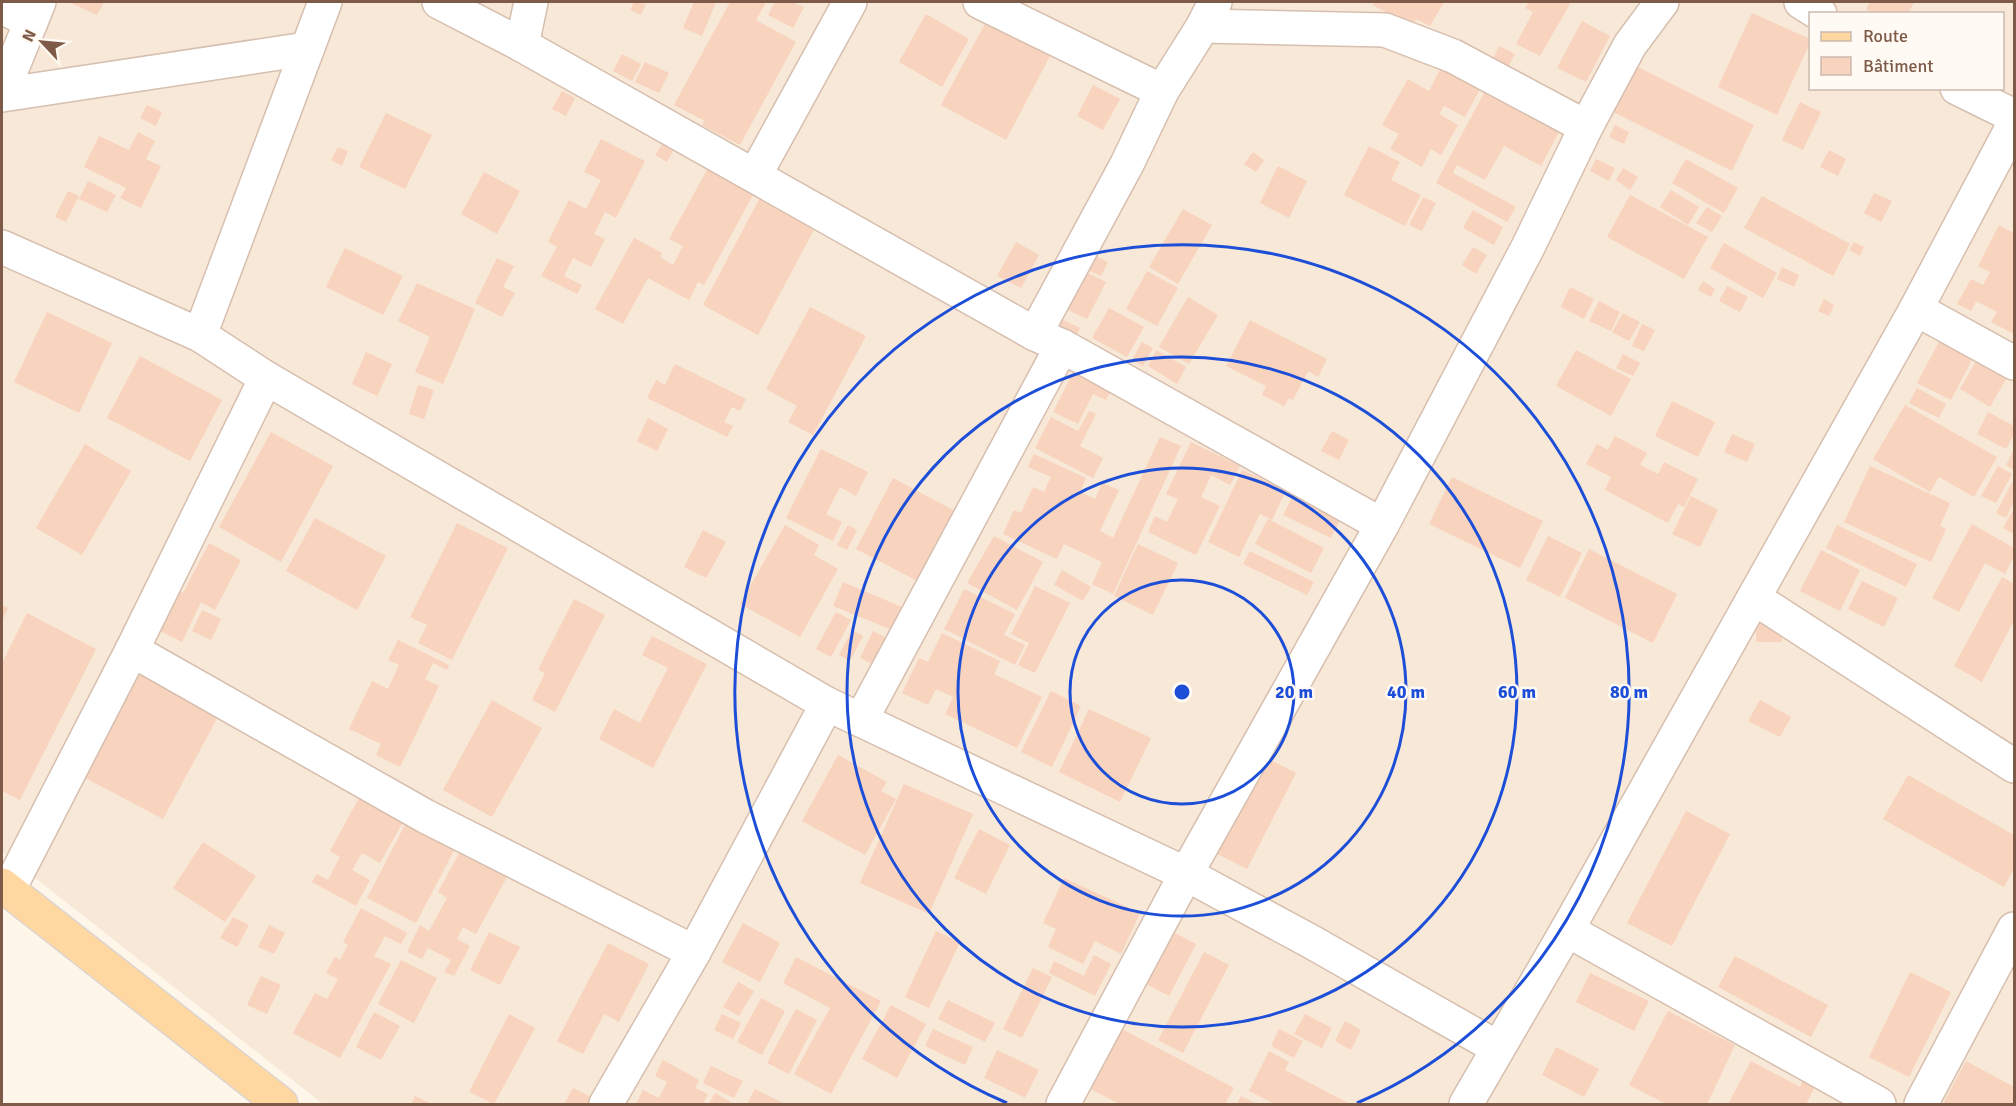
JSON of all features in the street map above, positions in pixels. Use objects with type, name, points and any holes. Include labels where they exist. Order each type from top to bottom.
[{"type":"main road","points":[[5,888],[280,1104]]},
{"type":"street","points":[[200,334],[325,2]]},
{"type":"street","points":[[439,2],[522,45],[1382,525]]},
{"type":"street","points":[[522,45],[531,2]]},
{"type":"street","points":[[755,175],[850,2]]},
{"type":"street","points":[[980,2],[1162,91]]},
{"type":"street","points":[[1063,1104],[1186,874],[1382,525],[1528,247],[1586,128],[1630,45],[1662,2]]},
{"type":"street","points":[[1801,2],[1817,12]]},
{"type":"street","points":[[2,7],[35,12],[2,94]]},
{"type":"street","points":[[861,720],[1049,340],[1162,91],[1209,14],[1385,30],[1453,56],[1586,128]]},
{"type":"street","points":[[2,94],[306,49]]},
{"type":"street","points":[[1961,90],[2014,116]]},
{"type":"street","points":[[1466,1104],[1567,930],[1916,309],[2014,124]]},
{"type":"street","points":[[2,247],[200,334],[266,378],[827,704],[1186,874],[1310,941],[1498,1048]]},
{"type":"street","points":[[1916,309],[2014,363]]},
{"type":"street","points":[[5,888],[132,650],[266,378]]},
{"type":"street","points":[[1754,598],[2014,766]]},
{"type":"street","points":[[132,650],[425,816],[694,952]]},
{"type":"street","points":[[606,1104],[694,952],[827,704]]},
{"type":"street","points":[[1921,1104],[2014,929]]},
{"type":"street","points":[[1567,930],[1879,1104]]},
{"type":"shaded area","points":[[2,2],[2014,2],[2014,1104],[323,1104],[2,852]]},
{"type":"building","points":[[69,2],[104,2],[97,15]]},
{"type":"building","points":[[634,2],[646,4],[641,15],[630,10]]},
{"type":"building","points":[[694,2],[716,2],[702,36],[683,28]]},
{"type":"building","points":[[730,2],[766,2],[756,20],[796,42],[740,145],[702,125],[705,121],[674,105]]},
{"type":"building","points":[[775,2],[792,2],[804,7],[793,28],[768,15]]},
{"type":"building","points":[[1375,2],[1444,2],[1430,26],[1416,19],[1412,27],[1373,5]]},
{"type":"building","points":[[1529,2],[1566,2],[1570,4],[1540,56],[1516,44],[1533,12],[1525,8]]},
{"type":"building","points":[[1870,2],[1914,2],[1909,12],[1871,12],[1866,9]]},
{"type":"building","points":[[1752,13],[1809,39],[1809,45],[1777,115],[1718,87]]},
{"type":"building","points":[[926,14],[969,39],[942,87],[899,62]]},
{"type":"building","points":[[1582,21],[1610,36],[1586,82],[1557,68]]},
{"type":"building","points":[[986,22],[1050,56],[1006,140],[941,105]]},
{"type":"building","points":[[1499,46],[1515,54],[1507,69],[1492,61]]},
{"type":"building","points":[[622,54],[641,64],[632,81],[613,71]]},
{"type":"building","points":[[645,62],[669,73],[659,93],[635,82]]},
{"type":"building","points":[[1636,66],[1754,125],[1732,171],[1613,112]]},
{"type":"building","points":[[1441,68],[1480,89],[1465,117],[1444,106],[1439,114],[1458,125],[1441,155],[1431,149],[1422,167],[1390,149],[1399,134],[1382,125],[1408,79],[1429,91]]},
{"type":"building","points":[[1093,85],[1120,99],[1103,130],[1077,116]]},
{"type":"building","points":[[562,91],[575,98],[566,116],[552,109]]},
{"type":"building","points":[[1485,91],[1559,132],[1541,166],[1504,146],[1485,180],[1457,165],[1453,173],[1516,207],[1507,222],[1436,183]]},
{"type":"building","points":[[1800,102],[1821,112],[1803,150],[1782,140]]},
{"type":"building","points":[[147,105],[162,112],[156,126],[140,118]]},
{"type":"building","points":[[386,113],[432,135],[405,189],[359,167]]},
{"type":"building","points":[[1615,125],[1629,132],[1624,144],[1609,137]]},
{"type":"building","points":[[138,132],[155,141],[146,159],[161,166],[141,208],[120,198],[126,188],[84,167],[99,136],[129,150]]},
{"type":"building","points":[[601,139],[645,161],[616,218],[605,212],[594,234],[605,239],[591,267],[573,258],[564,276],[582,285],[577,294],[541,276],[557,247],[548,242],[569,200],[586,209],[601,180],[584,172]]},
{"type":"building","points":[[662,144],[673,151],[667,162],[655,155]]},
{"type":"building","points":[[1369,146],[1400,162],[1391,180],[1421,195],[1405,226],[1344,195]]},
{"type":"building","points":[[338,147],[348,151],[342,166],[331,160]]},
{"type":"building","points":[[1829,150],[1846,159],[1838,176],[1820,167]]},
{"type":"building","points":[[1253,152],[1264,160],[1256,172],[1244,164]]},
{"type":"building","points":[[1596,159],[1615,168],[1609,181],[1590,171]]},
{"type":"building","points":[[1686,159],[1738,188],[1724,213],[1672,183]]},
{"type":"building","points":[[1278,166],[1307,181],[1289,218],[1260,203]]},
{"type":"building","points":[[708,168],[754,193],[704,285],[698,282],[689,300],[648,278],[623,324],[595,309],[634,238],[662,253],[660,257],[673,265],[683,246],[669,239]]},
{"type":"building","points":[[1623,168],[1638,177],[1630,190],[1616,180]]},
{"type":"building","points":[[484,172],[520,191],[497,234],[461,214]]},
{"type":"building","points":[[88,181],[116,195],[107,212],[79,199]]},
{"type":"building","points":[[1671,190],[1699,207],[1688,225],[1660,207]]},
{"type":"building","points":[[68,191],[79,196],[66,222],[55,217]]},
{"type":"building","points":[[1874,193],[1892,201],[1881,222],[1864,213]]},
{"type":"building","points":[[762,194],[817,224],[758,335],[703,305]]},
{"type":"building","points":[[1630,195],[1708,237],[1684,279],[1607,237]]},
{"type":"building","points":[[1762,196],[1850,244],[1833,276],[1744,228]]},
{"type":"building","points":[[1423,197],[1436,203],[1422,231],[1409,225]]},
{"type":"building","points":[[1707,207],[1722,216],[1712,232],[1696,223]]},
{"type":"building","points":[[1183,209],[1212,225],[1178,284],[1149,267]]},
{"type":"building","points":[[1473,210],[1503,227],[1494,245],[1463,228]]},
{"type":"building","points":[[1999,225],[2014,233],[2014,334],[1991,322],[1997,312],[1976,301],[1971,311],[1957,304],[1971,279],[1983,285],[1990,272],[1978,266]]},
{"type":"building","points":[[1016,242],[1039,255],[1021,288],[997,276]]},
{"type":"building","points":[[1854,242],[1864,247],[1860,256],[1849,250]]},
{"type":"building","points":[[1724,243],[1777,273],[1763,298],[1710,268]]},
{"type":"building","points":[[1473,247],[1487,255],[1476,274],[1462,265]]},
{"type":"building","points":[[345,248],[403,276],[383,315],[326,287]]},
{"type":"building","points":[[1095,256],[1108,262],[1101,276],[1087,270]]},
{"type":"building","points":[[497,258],[514,266],[503,287],[515,293],[502,317],[475,303]]},
{"type":"building","points":[[1782,267],[1799,275],[1794,287],[1777,279]]},
{"type":"building","points":[[1147,271],[1178,288],[1157,326],[1126,309]]},
{"type":"building","points":[[1086,272],[1106,282],[1087,319],[1066,309]]},
{"type":"building","points":[[1703,281],[1715,289],[1711,297],[1698,290]]},
{"type":"building","points":[[417,283],[475,309],[443,384],[415,372],[430,337],[398,321]]},
{"type":"building","points":[[1727,286],[1748,297],[1740,312],[1719,301]]},
{"type":"building","points":[[1570,287],[1594,299],[1584,319],[1561,307]]},
{"type":"building","points":[[1188,297],[1218,315],[1189,364],[1159,347]]},
{"type":"building","points":[[1824,299],[1834,305],[1829,316],[1818,311]]},
{"type":"building","points":[[1599,301],[1620,312],[1611,331],[1589,321]]},
{"type":"building","points":[[810,307],[866,336],[813,435],[788,422],[797,406],[766,389]]},
{"type":"building","points":[[1109,308],[1144,327],[1127,357],[1092,338]]},
{"type":"building","points":[[47,312],[112,343],[79,413],[14,382]]},
{"type":"building","points":[[1623,313],[1640,322],[1629,341],[1612,332]]},
{"type":"building","points":[[1061,319],[1080,328],[1074,341],[1055,331]]},
{"type":"building","points":[[1250,320],[1327,359],[1318,377],[1308,371],[1293,400],[1289,398],[1284,406],[1262,395],[1266,386],[1226,366]]},
{"type":"building","points":[[1642,324],[1655,330],[1644,351],[1632,346]]},
{"type":"building","points":[[1940,340],[1973,358],[1951,400],[1917,383]]},
{"type":"building","points":[[1142,342],[1153,348],[1143,366],[1132,360]]},
{"type":"building","points":[[1156,350],[1186,367],[1177,384],[1148,366]]},
{"type":"building","points":[[1576,350],[1631,379],[1611,416],[1556,386]]},
{"type":"building","points":[[366,352],[392,364],[377,396],[352,384]]},
{"type":"building","points":[[1623,354],[1640,363],[1633,376],[1616,368]]},
{"type":"building","points":[[140,356],[222,400],[190,461],[107,418]]},
{"type":"building","points":[[1976,361],[2006,379],[1990,407],[1960,389]]},
{"type":"building","points":[[675,364],[746,399],[740,411],[732,407],[724,422],[733,426],[727,437],[647,398],[656,380],[665,385]]},
{"type":"building","points":[[1075,369],[1112,388],[1106,400],[1093,394],[1078,424],[1053,412]]},
{"type":"building","points":[[418,385],[434,390],[424,419],[409,414]]},
{"type":"building","points":[[1917,388],[1946,404],[1939,418],[1909,403]]},
{"type":"building","points":[[1672,401],[1715,422],[1698,457],[1655,436]]},
{"type":"building","points":[[1905,405],[1997,457],[1974,497],[1939,477],[1930,492],[1873,459]]},
{"type":"building","points":[[1089,411],[1096,414],[1080,446],[1103,458],[1093,478],[1035,448],[1051,417],[1078,431]]},
{"type":"building","points":[[1988,412],[2014,426],[2014,434],[2006,449],[1977,434]]},
{"type":"building","points":[[648,418],[668,429],[657,451],[637,441]]},
{"type":"building","points":[[1332,431],[1349,440],[1339,460],[1321,451]]},
{"type":"building","points":[[271,432],[333,466],[281,562],[219,527]]},
{"type":"building","points":[[1732,434],[1755,444],[1747,462],[1724,452]]},
{"type":"building","points":[[1615,436],[1647,453],[1640,465],[1658,474],[1664,462],[1698,479],[1684,507],[1678,504],[1668,523],[1605,490],[1611,477],[1586,464],[1597,444],[1608,450]]},
{"type":"building","points":[[1160,437],[1181,446],[1113,594],[1092,584],[1102,562],[1064,544],[1057,559],[1003,534],[1014,510],[1021,513],[1033,487],[1044,492],[1051,477],[1028,467],[1034,454],[1086,478],[1080,492],[1095,499],[1102,483],[1119,490],[1100,531],[1113,538]]},
{"type":"building","points":[[1191,442],[1240,466],[1230,485],[1211,475],[1201,497],[1220,506],[1196,555],[1148,532],[1155,516],[1167,522],[1178,499],[1166,494]]},
{"type":"building","points":[[85,444],[131,471],[82,555],[36,528]]},
{"type":"building","points":[[821,449],[868,472],[856,496],[840,487],[826,514],[842,522],[833,541],[786,518]]},
{"type":"building","points":[[2014,449],[2014,470],[2006,465]]},
{"type":"building","points":[[1870,466],[1950,503],[1940,526],[1946,529],[1931,562],[1844,522]]},
{"type":"building","points":[[1998,466],[2012,474],[1996,503],[1981,496]]},
{"type":"building","points":[[1242,470],[1286,490],[1272,520],[1260,514],[1239,557],[1208,542]]},
{"type":"building","points":[[1452,477],[1543,521],[1520,568],[1429,524]]},
{"type":"building","points":[[893,478],[968,518],[931,588],[856,549]]},
{"type":"building","points":[[2014,479],[2014,501],[2006,518],[1996,513]]},
{"type":"building","points":[[1294,493],[1342,516],[1331,538],[1283,515]]},
{"type":"building","points":[[1691,496],[1718,510],[1700,547],[1672,534]]},
{"type":"building","points":[[2014,508],[2014,534],[2003,528]]},
{"type":"building","points":[[315,518],[386,556],[357,610],[286,571]]},
{"type":"building","points":[[1268,519],[1324,548],[1311,573],[1255,544]]},
{"type":"building","points":[[457,523],[508,548],[452,660],[418,643],[427,625],[410,617]]},
{"type":"building","points":[[1972,524],[2014,548],[2014,556],[2005,574],[1985,563],[1959,612],[1932,598]]},
{"type":"building","points":[[785,525],[819,545],[814,555],[838,569],[800,637],[740,604]]},
{"type":"building","points":[[848,525],[857,530],[847,550],[837,545]]},
{"type":"building","points":[[1837,525],[1917,564],[1906,587],[1826,548]]},
{"type":"building","points":[[703,530],[726,542],[706,578],[684,567]]},
{"type":"building","points":[[994,536],[1043,562],[1017,610],[967,583]]},
{"type":"building","points":[[1548,536],[1582,553],[1560,597],[1526,580]]},
{"type":"building","points":[[209,543],[241,560],[215,610],[201,602],[182,642],[158,630],[178,590],[183,593]]},
{"type":"building","points":[[1138,544],[1178,563],[1153,615],[1114,596]]},
{"type":"building","points":[[1589,549],[1677,594],[1653,643],[1565,598]]},
{"type":"building","points":[[1821,550],[1860,570],[1840,611],[1800,591]]},
{"type":"building","points":[[1250,551],[1314,582],[1307,595],[1243,564]]},
{"type":"building","points":[[1062,570],[1091,587],[1083,601],[1054,585]]},
{"type":"building","points":[[2002,577],[2014,584],[2014,620],[1982,682],[1954,666]]},
{"type":"building","points":[[1862,581],[1898,598],[1884,627],[1848,609]]},
{"type":"building","points":[[843,582],[902,607],[892,630],[833,606]]},
{"type":"building","points":[[1035,586],[1070,603],[1035,673],[1018,665],[1029,643],[1011,634]]},
{"type":"building","points":[[964,589],[1015,614],[1004,635],[1025,645],[1015,665],[944,629]]},
{"type":"building","points":[[574,599],[605,615],[555,712],[532,700],[545,673],[538,670]]},
{"type":"building","points":[[2,605],[8,608],[2,621]]},
{"type":"building","points":[[202,610],[221,619],[211,640],[192,631]]},
{"type":"building","points":[[836,612],[851,620],[831,657],[816,649]]},
{"type":"building","points":[[27,613],[96,649],[20,800],[2,791],[2,663]]},
{"type":"building","points":[[1756,624],[1782,625],[1782,642],[1756,642]]},
{"type":"building","points":[[852,630],[863,636],[850,661],[839,655]]},
{"type":"building","points":[[873,631],[892,641],[879,667],[860,658]]},
{"type":"building","points":[[942,633],[1000,661],[994,674],[1042,697],[1017,748],[945,714],[953,697],[936,689],[928,705],[902,693],[919,658],[928,662]]},
{"type":"building","points":[[652,636],[707,664],[653,768],[599,739],[614,709],[640,723],[668,668],[642,655]]},
{"type":"building","points":[[398,640],[449,665],[447,670],[433,663],[425,679],[439,686],[400,767],[376,755],[381,744],[349,729],[372,681],[388,689],[399,665],[388,660]]},
{"type":"building","points":[[136,665],[221,711],[163,819],[78,774]]},
{"type":"building","points":[[1051,691],[1081,706],[1052,767],[1021,752]]},
{"type":"building","points":[[492,700],[542,728],[492,817],[443,790]]},
{"type":"building","points":[[1760,700],[1791,717],[1780,737],[1748,721]]},
{"type":"building","points":[[1089,709],[1151,738],[1120,802],[1059,772]]},
{"type":"building","points":[[838,755],[887,782],[881,791],[896,799],[865,855],[802,821]]},
{"type":"building","points":[[1267,758],[1296,773],[1247,869],[1217,854]]},
{"type":"building","points":[[1908,775],[2014,835],[2014,868],[2004,887],[1883,819]]},
{"type":"building","points":[[904,784],[973,814],[929,914],[860,883]]},
{"type":"building","points":[[359,798],[403,822],[380,863],[362,853],[352,870],[370,880],[356,906],[312,882],[317,874],[328,880],[340,857],[330,851]]},
{"type":"building","points":[[1686,811],[1730,834],[1672,946],[1627,923]]},
{"type":"building","points":[[410,815],[459,841],[416,923],[367,898]]},
{"type":"building","points":[[979,829],[1010,845],[986,894],[954,878]]},
{"type":"building","points":[[203,842],[256,876],[225,922],[173,888]]},
{"type":"building","points":[[462,848],[509,873],[476,934],[463,927],[457,939],[470,946],[454,976],[444,972],[451,960],[428,948],[422,959],[407,952],[420,925],[429,931],[447,898],[438,892]]},
{"type":"building","points":[[1064,878],[1140,913],[1121,954],[1095,941],[1083,964],[1048,947],[1056,929],[1043,923]]},
{"type":"building","points":[[361,908],[407,933],[401,944],[385,936],[374,956],[391,964],[340,1058],[293,1033],[315,993],[327,999],[338,979],[326,973],[335,957],[340,960],[348,945],[343,942]]},
{"type":"building","points":[[233,917],[249,925],[237,947],[220,938]]},
{"type":"building","points":[[743,923],[780,943],[760,982],[722,962]]},
{"type":"building","points":[[269,925],[285,933],[274,954],[258,947]]},
{"type":"building","points":[[936,931],[960,942],[929,1008],[905,997]]},
{"type":"building","points":[[489,932],[520,947],[500,985],[470,970]]},
{"type":"building","points":[[1173,932],[1196,944],[1169,996],[1146,984]]},
{"type":"building","points":[[608,943],[649,964],[619,1022],[604,1014],[583,1054],[557,1041]]},
{"type":"building","points":[[1204,952],[1229,965],[1183,1053],[1158,1040]]},
{"type":"building","points":[[1094,955],[1111,964],[1095,996],[1049,973],[1054,961],[1084,976]]},
{"type":"building","points":[[1735,956],[1828,1005],[1811,1037],[1718,987]]},
{"type":"building","points":[[796,957],[881,1001],[831,1094],[794,1074],[830,1008],[783,983]]},
{"type":"building","points":[[401,960],[437,978],[414,1023],[378,1004]]},
{"type":"building","points":[[1033,968],[1052,977],[1022,1038],[1003,1029]]},
{"type":"building","points":[[1910,972],[1951,992],[1909,1077],[1869,1057]]},
{"type":"building","points":[[1590,973],[1649,1001],[1634,1031],[1576,1002]]},
{"type":"building","points":[[261,976],[281,985],[267,1014],[247,1005]]},
{"type":"building","points":[[738,982],[754,991],[739,1016],[723,1007]]},
{"type":"building","points":[[761,998],[785,1011],[762,1055],[737,1042]]},
{"type":"building","points":[[948,1000],[995,1023],[985,1042],[938,1019]]},
{"type":"building","points":[[891,1005],[926,1024],[897,1078],[862,1059]]},
{"type":"building","points":[[796,1009],[817,1020],[789,1074],[767,1063]]},
{"type":"building","points":[[1668,1011],[1735,1045],[1707,1104],[1666,1104],[1629,1085]]},
{"type":"building","points":[[374,1012],[400,1026],[381,1060],[356,1047]]},
{"type":"building","points":[[509,1014],[535,1028],[494,1104],[469,1092]]},
{"type":"building","points":[[722,1014],[741,1023],[733,1039],[714,1030]]},
{"type":"building","points":[[1305,1014],[1332,1028],[1322,1048],[1294,1034]]},
{"type":"building","points":[[1345,1021],[1361,1030],[1351,1050],[1335,1041]]},
{"type":"building","points":[[1120,1028],[1234,1088],[1225,1104],[1120,1104],[1088,1088]]},
{"type":"building","points":[[933,1029],[973,1047],[965,1065],[925,1046]]},
{"type":"building","points":[[1279,1029],[1303,1041],[1294,1058],[1271,1046]]},
{"type":"building","points":[[1556,1047],[1599,1069],[1584,1097],[1542,1075]]},
{"type":"building","points":[[997,1050],[1039,1070],[1025,1098],[984,1078]]},
{"type":"building","points":[[1269,1051],[1289,1062],[1285,1070],[1350,1104],[1275,1104],[1249,1091]]},
{"type":"building","points":[[663,1060],[699,1080],[695,1088],[708,1094],[703,1104],[636,1104],[643,1090],[659,1098],[667,1082],[655,1076]]},
{"type":"building","points":[[1751,1061],[1800,1087],[1804,1078],[1816,1085],[1806,1104],[1728,1104]]},
{"type":"building","points":[[1966,1061],[2014,1087],[2014,1104],[1943,1104]]},
{"type":"building","points":[[711,1066],[743,1081],[734,1098],[703,1083]]},
{"type":"building","points":[[573,1088],[595,1099],[592,1104],[564,1104]]},
{"type":"building","points":[[755,1089],[785,1104],[747,1104]]},
{"type":"building","points":[[715,1093],[731,1102],[730,1104],[709,1104]]},
{"type":"building","points":[[415,1096],[432,1104],[411,1104]]},
{"type":"building","points":[[1241,1096],[1257,1104],[1237,1104]]}]
